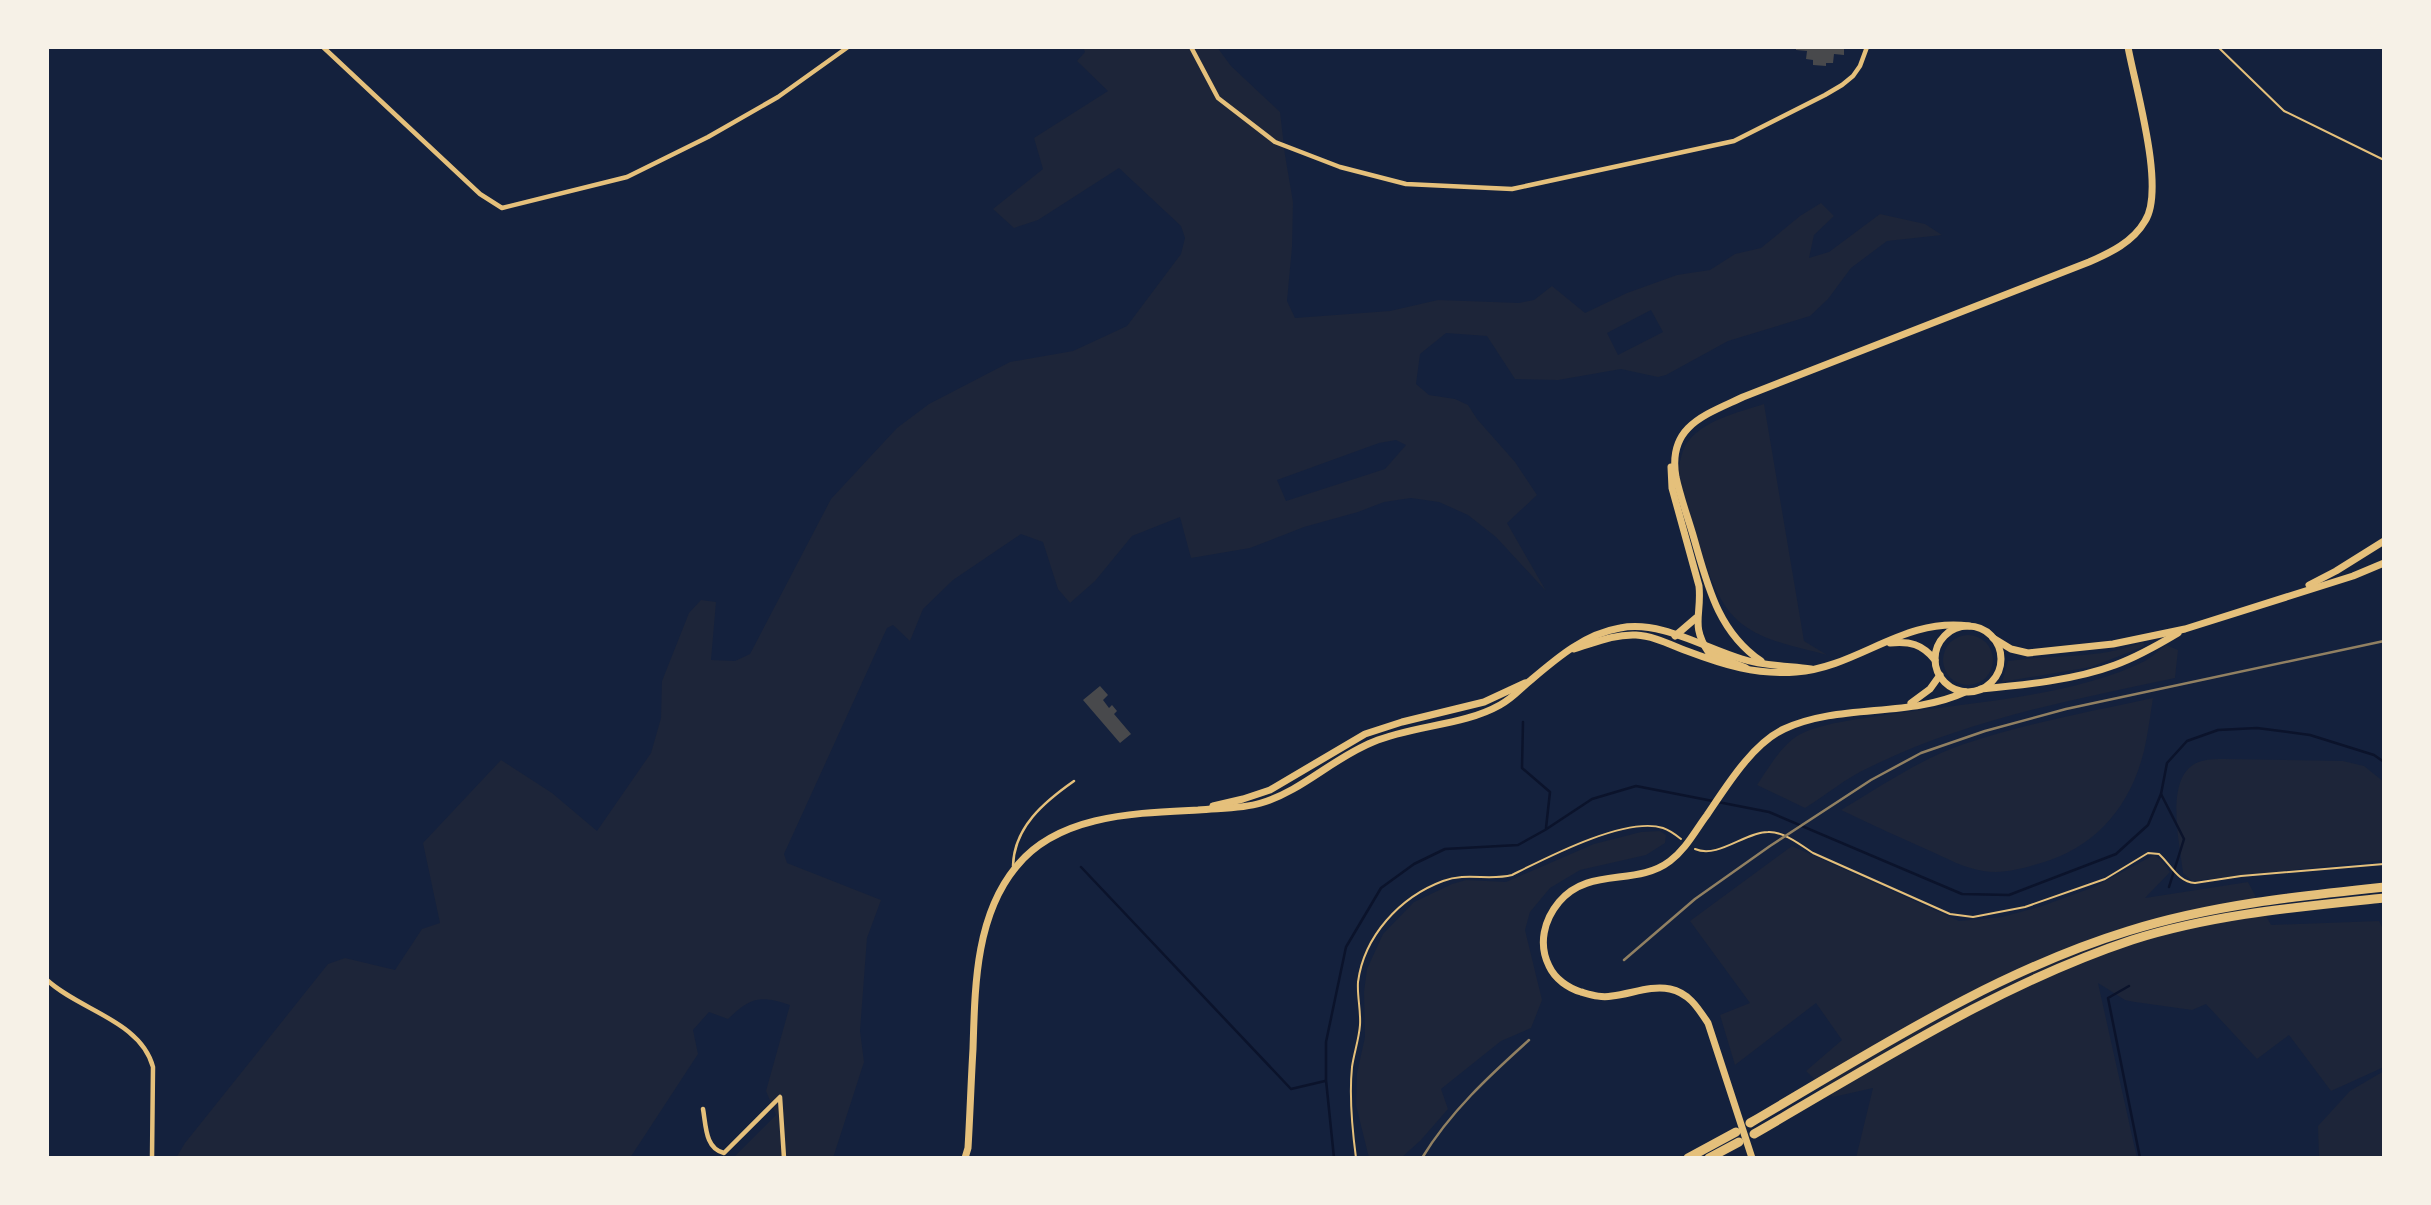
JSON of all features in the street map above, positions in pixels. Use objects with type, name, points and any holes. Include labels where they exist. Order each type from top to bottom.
[{"type":"highway","points":[[1750,1124],[1995,983],[2063,954],[2129,930],[2203,912],[2262,900],[2384,887]]},
{"type":"highway","points":[[1754,1134],[2002,994],[2070,963],[2134,940],[2204,922],[2265,910],[2384,898]]},
{"type":"highway","points":[[1688,1158],[1735,1132]]},
{"type":"highway","points":[[1710,1158],[1739,1142]]},
{"type":"main road","points":[[1751,671],[1709,653],[1696,618],[1700,599],[1699,586],[1671,481],[1673,456],[1686,430],[1709,413],[1743,397],[2096,259],[2131,238],[2148,216],[2153,184],[2128,47]]},
{"type":"main road","points":[[1673,456],[1679,489],[1717,610],[1735,639],[1764,664]]},
{"type":"main road","points":[[2372,568],[2365,560],[2380,543]]},
{"type":"main road","points":[[2284,596],[2336,571],[2380,543]]},
{"type":"main road","points":[[1572,650],[1599,640],[1638,635],[1730,667],[1779,673],[1799,672],[1828,665],[1923,627],[1942,624],[1978,628],[2011,649],[2028,653],[2113,644],[2185,629],[2384,563]]},
{"type":"main road","points":[[1675,636],[1696,618]]},
{"type":"main road","points":[[1965,692],[1955,689],[1940,675],[1936,660],[1941,640],[1949,632],[1969,626]]},
{"type":"main road","points":[[965,1158],[968,1148],[974,1004],[984,932],[996,899],[1013,870],[1041,844],[1076,826],[1108,819],[1244,807],[1268,801],[1368,744],[1402,732],[1488,711],[1513,697],[1590,636],[1627,627],[1650,628],[1741,659],[1811,669]]},
{"type":"main road","points":[[1752,1158],[1708,1023],[1696,1004],[1669,988],[1604,997],[1571,989],[1558,979],[1549,966],[1543,948],[1543,931],[1549,917],[1569,890],[1589,881],[1649,871],[1673,859],[1770,736],[1787,728],[1826,717],[1907,706],[1954,697],[1965,692],[2022,685],[2108,668],[2185,629]]},
{"type":"main road","points":[[1981,689],[1990,684],[2000,666],[1998,646],[1993,638]]},
{"type":"main road","points":[[1885,643],[1905,641],[1917,644],[1936,660]]},
{"type":"main road","points":[[1907,706],[1925,694],[1940,675]]},
{"type":"main road","points":[[1196,810],[1264,792],[1366,734],[1483,702],[1529,682]]},
{"type":"street","points":[[323,47],[480,194],[502,208],[626,177],[708,137],[766,103],[848,47]]},
{"type":"street","points":[[1191,47],[1218,98],[1275,142],[1340,167],[1406,184],[1512,189],[1734,141],[1842,85],[1860,66],[1867,47]]},
{"type":"street","points":[[47,980],[131,1033],[149,1053],[153,1067],[152,1158]]},
{"type":"street","points":[[703,1109],[712,1146],[724,1153],[780,1097],[784,1158]]},
{"type":"lane","points":[[1013,870],[1014,849],[1022,830],[1051,798],[1074,781]]},
{"type":"path","points":[[2218,47],[2284,111],[2384,160]]},
{"type":"path","points":[[1356,1158],[1351,1095],[1352,1067],[1360,1025],[1358,982],[1376,932],[1389,916],[1442,881],[1456,877],[1512,875],[1609,832],[1639,827],[1661,827],[1687,840]]},
{"type":"path","points":[[1693,848],[1710,851],[1771,831],[1793,840],[1813,853],[1950,914],[1973,916],[2025,907],[2105,878],[2148,853],[2159,854],[2188,883],[2384,864]]},
{"type":"shaded area","points":[[1083,47],[1217,47],[1231,66],[1280,112],[1293,202],[1287,301],[1295,318],[1390,311],[1438,300],[1519,303],[1534,300],[1552,286],[1585,313],[1627,293],[1677,275],[1710,270],[1735,254],[1761,248],[1800,216],[1821,203],[1834,216],[1814,235],[1809,258],[1829,252],[1880,214],[1925,224],[1942,235],[1887,241],[1851,268],[1828,299],[1810,316],[1728,341],[1658,377],[1621,369],[1558,380],[1515,379],[1487,336],[1446,333],[1420,354],[1416,384],[1429,395],[1455,399],[1468,405],[1515,462],[1537,495],[1507,523],[1546,591],[1496,537],[1468,515],[1439,502],[1411,498],[1384,502],[1304,527],[1250,548],[1191,558],[1180,517],[1132,536],[1095,581],[1070,603],[1058,589],[1043,542],[1021,534],[953,580],[923,609],[910,641],[893,625],[887,628],[784,854],[787,863],[881,900],[867,938],[860,1031],[864,1062],[833,1158],[733,1158],[776,1115],[766,1091],[790,1005],[763,999],[743,1006],[728,1019],[709,1012],[693,1030],[698,1054],[630,1158],[176,1158],[185,1143],[328,964],[345,958],[395,970],[422,929],[440,923],[423,843],[501,760],[552,793],[597,831],[651,753],[661,718],[662,681],[689,613],[701,600],[716,602],[711,660],[735,661],[750,654],[831,499],[897,428],[929,404],[1010,362],[1073,351],[1127,326],[1181,254],[1185,238],[1181,226],[1119,168],[1038,220],[1014,228],[993,209],[1043,169],[1034,138],[1108,91],[1077,61],[1085,52]],"holes":[[[1651,310],[1663,332],[1618,355],[1607,333]],[[1396,440],[1406,445],[1385,469],[1286,501],[1277,480],[1379,443]]]},
{"type":"shaded area","points":[[1764,404],[1804,641],[1827,655],[1761,635],[1734,617],[1711,580],[1683,492],[1679,464],[1684,448],[1692,437],[1720,419]]},
{"type":"shaded area","points":[[1968,635],[1986,642],[1993,660],[1986,678],[1968,685],[1950,678],[1943,660],[1950,642]]},
{"type":"shaded area","points":[[2142,642],[2145,645],[2140,648],[2091,667],[2002,682],[2008,661],[2110,652]]},
{"type":"shaded area","points":[[2166,645],[2178,650],[2175,678],[2019,713],[1942,737],[1860,772],[1805,808],[1757,785],[1785,746],[1797,736],[1817,728],[1864,718],[2052,691],[2116,673],[2145,661]]},
{"type":"shaded area","points":[[2153,698],[2144,751],[2130,790],[2108,822],[2078,847],[2061,856],[2019,869],[1991,872],[1976,870],[1841,810],[1916,765],[1964,744],[2034,724]]},
{"type":"shaded area","points":[[2205,760],[2343,761],[2364,766],[2384,782],[2384,860],[2192,881],[2183,873],[2177,827],[2178,793],[2182,779],[2190,767]]},
{"type":"shaded area","points":[[1660,831],[1666,835],[1665,843],[1646,855],[1580,870],[1550,888],[1530,912],[1525,930],[1542,1000],[1531,1028],[1501,1041],[1441,1089],[1448,1109],[1401,1158],[1369,1158],[1356,1105],[1357,1073],[1365,1037],[1364,992],[1367,969],[1383,934],[1414,902],[1452,884],[1466,880],[1506,882],[1594,844],[1641,832]]},
{"type":"shaded area","points":[[1792,846],[1959,921],[2002,917],[2042,906],[2094,887],[2154,855],[2170,872],[2145,898],[2248,882],[2271,925],[2379,921],[2384,931],[2384,1067],[2331,1091],[2289,1035],[2257,1059],[2206,1004],[2192,1010],[2135,1002],[2125,1000],[2098,983],[2137,1158],[1856,1158],[1873,1088],[1833,1097],[1806,1071],[1842,1040],[1816,1003],[1735,1065],[1720,1015],[1750,1003],[1690,921]]},
{"type":"shaded area","points":[[2384,1071],[2384,1158],[2319,1158],[2318,1126],[2350,1091]]},
{"type":"building","points":[[1796,47],[1844,47],[1844,55],[1834,54],[1833,63],[1826,63],[1826,66],[1813,65],[1813,60],[1806,59],[1807,51],[1796,50]]},
{"type":"building","points":[[1100,686],[1108,695],[1103,700],[1109,708],[1112,705],[1117,711],[1114,714],[1131,734],[1120,743],[1083,700]]},
{"type":"waterway","points":[[1523,722],[1522,768],[1550,792],[1546,828]]},
{"type":"waterway","points":[[1334,1158],[1326,1080],[1326,1042],[1346,947],[1381,888],[1414,864],[1445,849],[1518,845],[1592,799],[1636,786],[1769,812],[1962,894],[2009,895],[2116,854],[2148,825],[2161,794],[2167,763],[2187,741],[2218,730],[2257,728],[2310,735],[2374,755],[2384,762]]},
{"type":"waterway","points":[[2161,794],[2184,839],[2169,887]]},
{"type":"waterway","points":[[1081,867],[1291,1089],[1325,1081]]},
{"type":"waterway","points":[[2129,986],[2108,998],[2140,1158]]},
{"type":"railway","points":[[1624,960],[1695,899],[1770,846],[1871,780],[1921,753],[1985,731],[2066,709],[2384,641]]},
{"type":"railway","points":[[1422,1158],[1458,1110],[1529,1040]]}]
